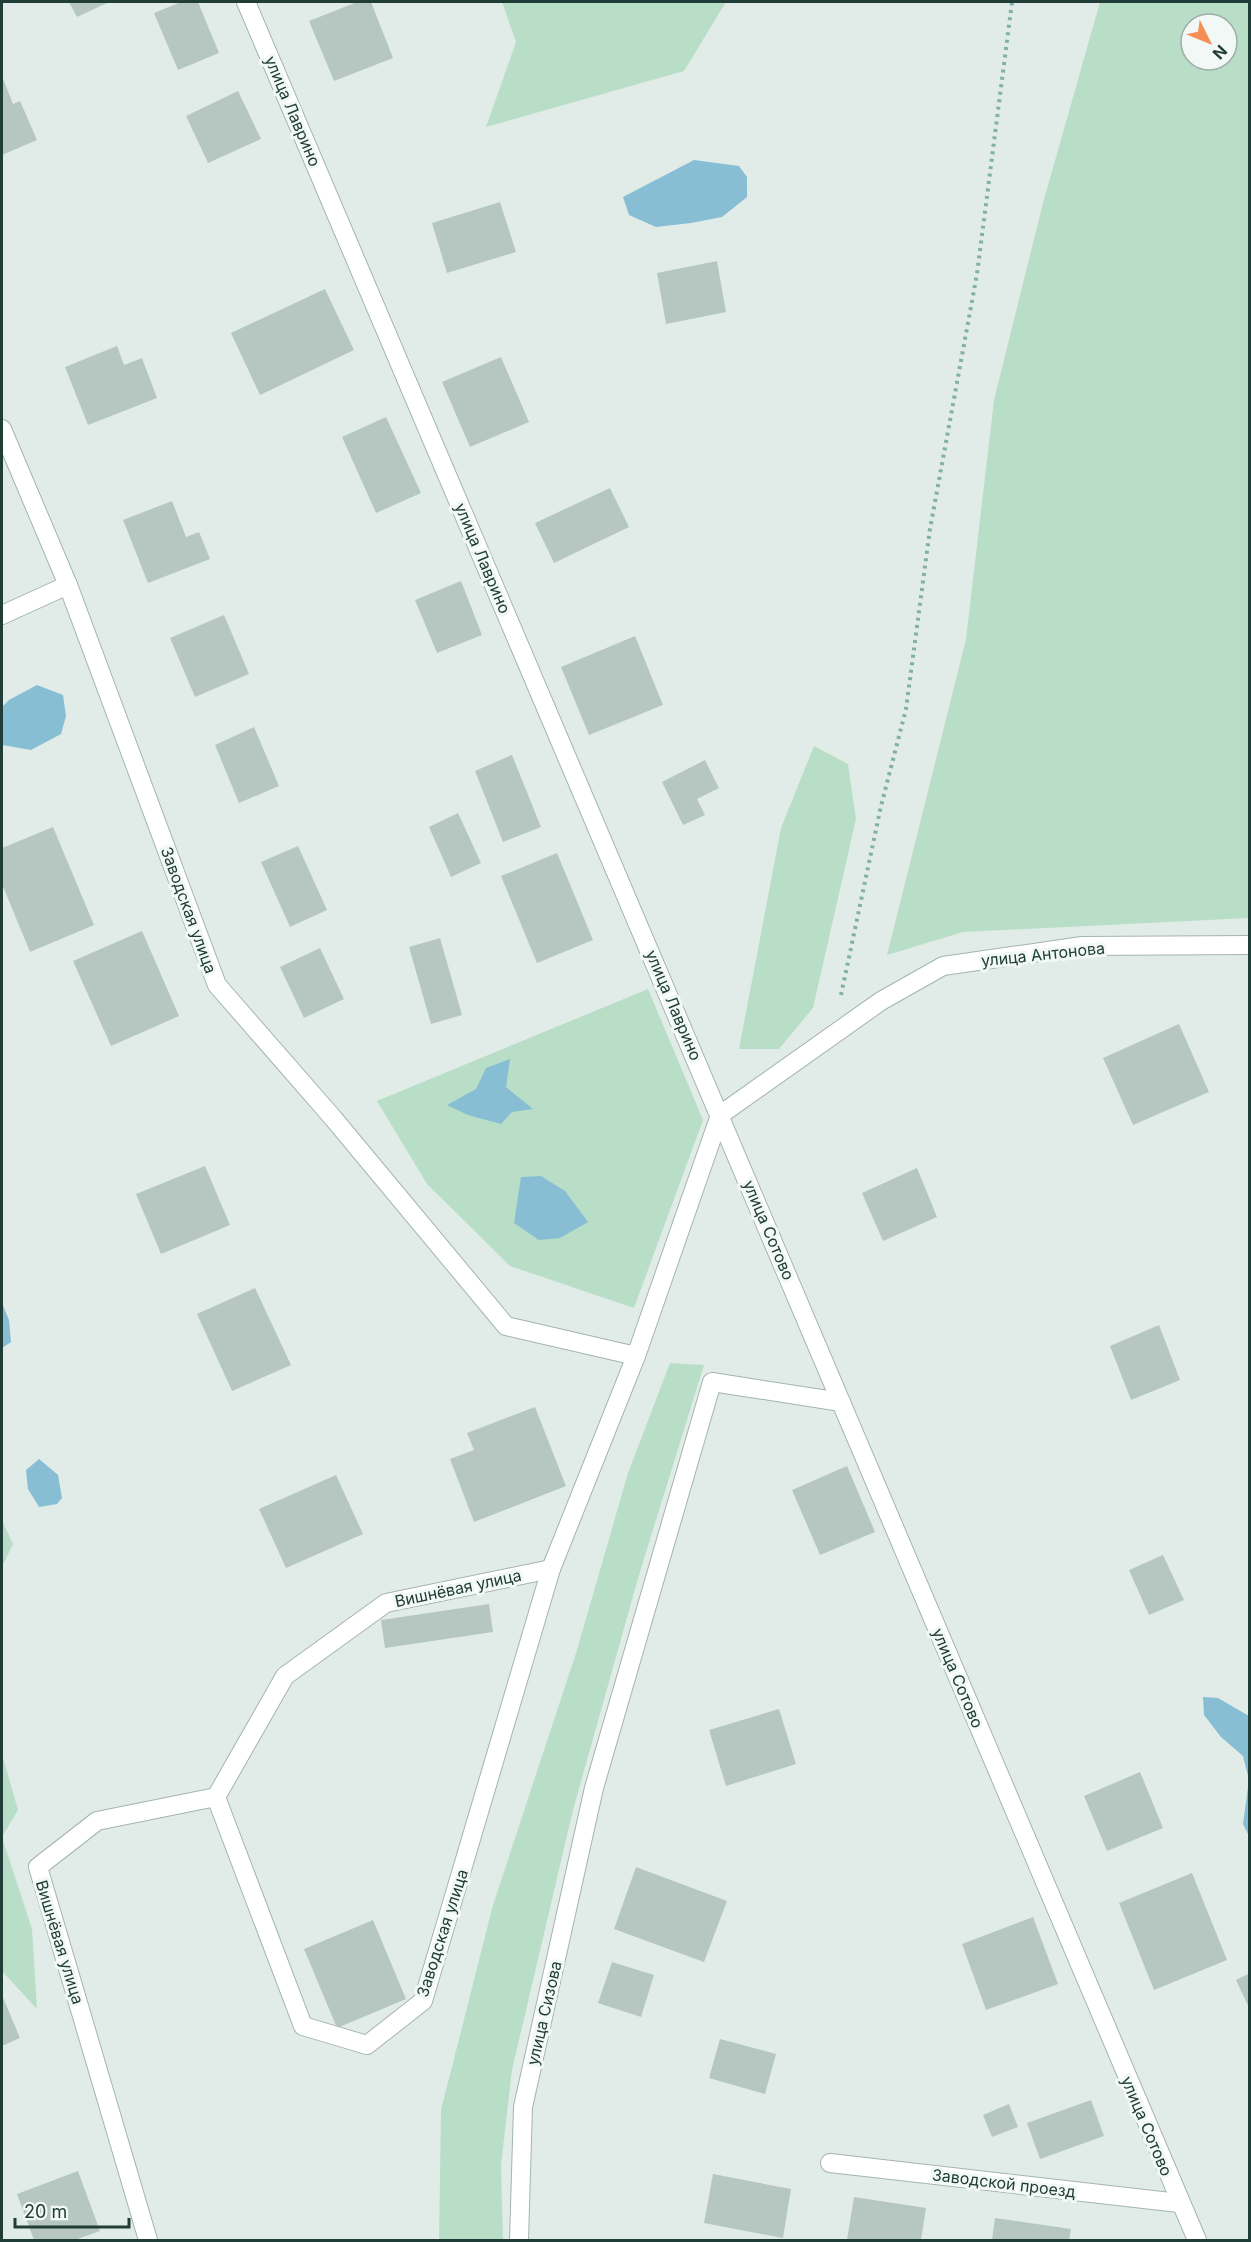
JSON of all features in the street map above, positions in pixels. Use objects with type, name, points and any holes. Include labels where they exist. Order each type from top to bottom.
[{"type":"street","name":"улица Лаврино","points":[[246,2],[720,1115]]},
{"type":"street","name":"Заводская улица","points":[[2,429],[68,585],[217,985],[333,1118],[506,1326],[636,1356]]},
{"type":"street","points":[[2,615],[68,585]]},
{"type":"street","name":"улица Антонова","points":[[720,1115],[881,1001],[943,966],[1082,946],[1250,945]]},
{"type":"street","points":[[551,1569],[636,1356],[720,1115]]},
{"type":"street","name":"улица Сотово","points":[[720,1115],[1197,2241]]},
{"type":"street","name":"улица Сизова","points":[[519,2241],[523,2107],[594,1788],[712,1382],[841,1402]]},
{"type":"street","name":"Заводская улица","points":[[216,1797],[303,2026],[367,2045],[423,2001],[551,1569]]},
{"type":"street","name":"Вишнёвая улица","points":[[148,2241],[38,1868],[97,1821],[216,1797],[285,1676],[386,1603],[551,1569]]},
{"type":"street","name":"Заводской проезд","points":[[830,2163],[1179,2203]]},
{"type":"path","points":[[832,1036],[880,806],[906,709],[930,529],[977,274],[1012,2]]},
{"type":"green space","points":[[502,2],[726,2],[684,71],[486,127],[516,42]]},
{"type":"green space","points":[[1100,2],[1249,2],[1249,918],[963,932],[887,955],[966,639],[994,400],[1043,203]]},
{"type":"green space","points":[[814,746],[848,764],[856,819],[813,1008],[779,1049],[739,1049],[781,828]]},
{"type":"green space","points":[[648,989],[703,1120],[634,1308],[510,1266],[427,1184],[377,1101]]},
{"type":"green space","points":[[670,1363],[704,1365],[639,1575],[573,1810],[512,2070],[501,2165],[503,2240],[439,2240],[441,2110],[493,1905],[577,1650],[628,1473]]},
{"type":"green space","points":[[2,1520],[13,1544],[2,1567]]},
{"type":"green space","points":[[2,1754],[18,1810],[2,1837]]},
{"type":"green space","points":[[2,1837],[32,1929],[37,2009],[2,1971]]},
{"type":"water","points":[[694,160],[739,166],[747,177],[747,197],[722,217],[691,223],[656,227],[629,215],[623,197]]},
{"type":"water","points":[[37,685],[63,695],[66,716],[61,734],[31,750],[2,745],[2,707],[9,700]]},
{"type":"water","points":[[510,1059],[506,1087],[533,1109],[512,1112],[501,1124],[468,1115],[447,1105],[476,1089],[486,1068]]},
{"type":"water","points":[[541,1176],[565,1191],[588,1222],[560,1238],[539,1240],[514,1223],[521,1177]]},
{"type":"water","points":[[2,1303],[9,1320],[11,1342],[2,1348]]},
{"type":"water","points":[[39,1459],[58,1475],[62,1498],[57,1504],[39,1507],[28,1489],[26,1470]]},
{"type":"water","points":[[1203,1697],[1218,1698],[1249,1716],[1249,1780],[1243,1756],[1221,1737],[1204,1715]]},
{"type":"water","points":[[1249,1780],[1249,1836],[1243,1824]]},
{"type":"building","points":[[69,2],[109,2],[77,17]]},
{"type":"building","points":[[181,2],[198,2],[219,53],[178,70],[154,13]]},
{"type":"building","points":[[357,2],[371,2],[393,58],[334,81],[309,21]]},
{"type":"building","points":[[2,76],[13,104],[20,101],[37,140],[2,155]]},
{"type":"building","points":[[238,91],[261,139],[208,163],[186,116]]},
{"type":"building","points":[[500,202],[516,252],[447,273],[432,223]]},
{"type":"building","points":[[717,261],[726,312],[666,324],[657,273]]},
{"type":"building","points":[[325,289],[354,350],[260,395],[231,333]]},
{"type":"building","points":[[117,346],[124,365],[142,358],[157,398],[88,425],[65,367]]},
{"type":"building","points":[[501,357],[529,422],[470,447],[442,382]]},
{"type":"building","points":[[386,417],[421,493],[376,513],[342,437]]},
{"type":"building","points":[[610,488],[629,527],[554,563],[535,523]]},
{"type":"building","points":[[172,501],[186,537],[199,532],[210,559],[148,583],[123,520]]},
{"type":"building","points":[[461,581],[482,635],[437,653],[415,600]]},
{"type":"building","points":[[224,615],[249,674],[195,697],[170,638]]},
{"type":"building","points":[[635,636],[663,705],[589,735],[561,667]]},
{"type":"building","points":[[254,727],[279,786],[239,803],[215,745]]},
{"type":"building","points":[[512,755],[541,827],[503,842],[475,771]]},
{"type":"building","points":[[705,760],[719,788],[697,799],[705,815],[683,825],[662,782]]},
{"type":"building","points":[[458,813],[481,863],[451,877],[429,827]]},
{"type":"building","points":[[53,827],[94,925],[30,952],[2,884],[2,848]]},
{"type":"building","points":[[298,846],[327,910],[290,927],[261,862]]},
{"type":"building","points":[[557,853],[593,940],[537,963],[501,876]]},
{"type":"building","points":[[142,931],[179,1016],[111,1046],[73,961]]},
{"type":"building","points":[[440,938],[462,1015],[431,1024],[409,947]]},
{"type":"building","points":[[320,948],[344,999],[304,1018],[280,967]]},
{"type":"building","points":[[1179,1024],[1209,1092],[1133,1125],[1103,1058]]},
{"type":"building","points":[[205,1166],[230,1225],[161,1254],[136,1194]]},
{"type":"building","points":[[917,1168],[937,1217],[883,1241],[862,1193]]},
{"type":"building","points":[[255,1288],[291,1365],[232,1391],[197,1314]]},
{"type":"building","points":[[1159,1325],[1180,1380],[1131,1400],[1110,1346]]},
{"type":"building","points":[[535,1407],[566,1486],[474,1522],[450,1459],[474,1450],[467,1433]]},
{"type":"building","points":[[847,1466],[875,1532],[820,1555],[792,1490]]},
{"type":"building","points":[[336,1475],[363,1534],[286,1568],[259,1509]]},
{"type":"building","points":[[1163,1555],[1184,1600],[1149,1615],[1129,1570]]},
{"type":"building","points":[[489,1604],[493,1632],[385,1648],[381,1620]]},
{"type":"building","points":[[779,1709],[796,1764],[726,1786],[709,1730]]},
{"type":"building","points":[[1140,1772],[1163,1828],[1107,1851],[1084,1796]]},
{"type":"building","points":[[636,1867],[727,1901],[704,1962],[614,1929]]},
{"type":"building","points":[[1192,1873],[1227,1960],[1154,1990],[1119,1903]]},
{"type":"building","points":[[1033,1917],[1058,1984],[986,2010],[962,1944]]},
{"type":"building","points":[[373,1920],[406,1999],[337,2028],[304,1949]]},
{"type":"building","points":[[612,1962],[654,1975],[641,2017],[598,2003]]},
{"type":"building","points":[[1250,1973],[1250,2010],[1236,1980]]},
{"type":"building","points":[[2,1995],[20,2038],[2,2046]]},
{"type":"building","points":[[720,2039],[776,2054],[765,2094],[709,2078]]},
{"type":"building","points":[[1091,2100],[1104,2136],[1040,2159],[1027,2123]]},
{"type":"building","points":[[1009,2104],[1018,2127],[992,2137],[983,2115]]},
{"type":"building","points":[[78,2171],[100,2231],[75,2240],[34,2240],[17,2194]]},
{"type":"building","points":[[713,2174],[791,2189],[783,2238],[704,2223]]},
{"type":"building","points":[[854,2197],[926,2208],[921,2240],[847,2240]]},
{"type":"building","points":[[995,2218],[1071,2229],[1069,2240],[992,2240]]}]
